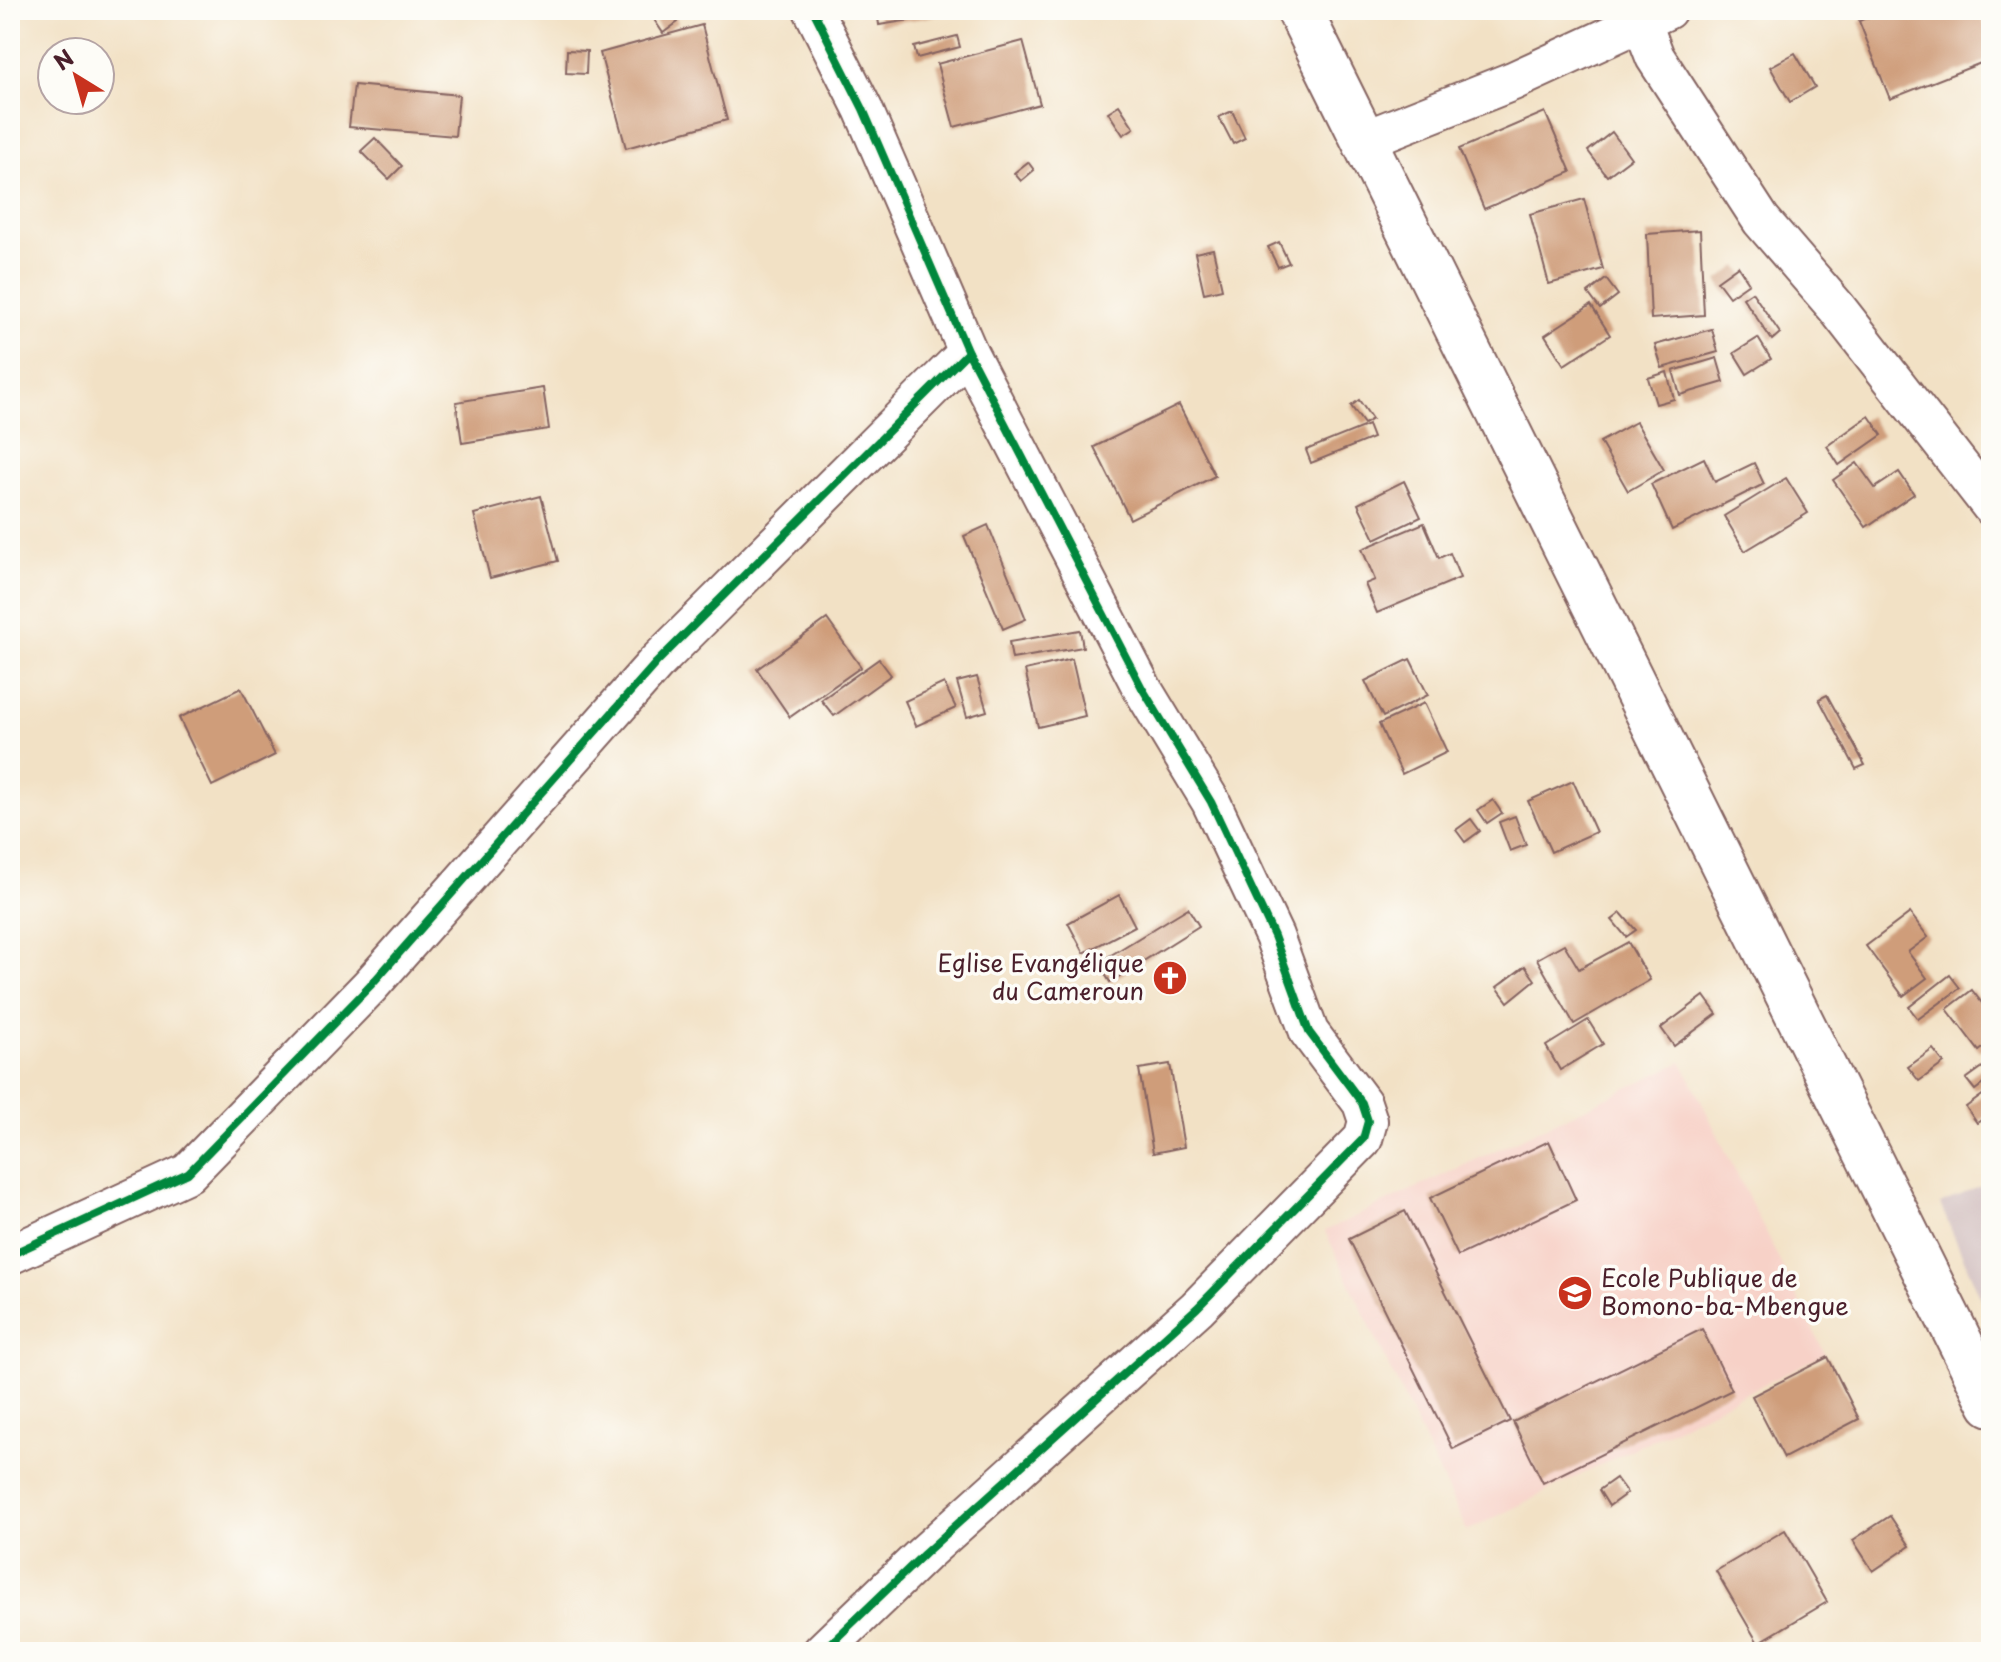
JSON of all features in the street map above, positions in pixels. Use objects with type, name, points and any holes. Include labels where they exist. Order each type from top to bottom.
[{"type":"highway","points":[[1299,10],[1991,1404]]},
{"type":"street","points":[[813,10],[863,109],[968,352],[1142,688],[1211,802],[1274,936],[1309,1032],[1362,1103],[1368,1121],[1363,1139],[1197,1308],[924,1554],[822,1652]]},
{"type":"street","points":[[1364,140],[1513,81],[1649,14],[1655,57],[1761,220],[1836,307],[1991,506]]},
{"type":"street","points":[[10,1255],[188,1173],[370,986],[656,663],[968,352]]},
{"type":"shaded area","name":"Ecole Publique de Bomono-ba-Mbengue","points":[[1682,1062],[1825,1354],[1467,1531],[1325,1231]]},
{"type":"shaded area","points":[[1991,1182],[1991,1321],[1940,1204]]},
{"type":"building","points":[[877,10],[941,10],[942,15],[879,25]]},
{"type":"building","points":[[1885,10],[1979,10],[1991,41],[1991,59],[1890,99],[1859,21]]},
{"type":"building","points":[[670,11],[678,22],[663,33],[655,21]]},
{"type":"building","points":[[702,25],[727,120],[626,148],[600,53]]},
{"type":"building","points":[[957,36],[960,47],[917,58],[914,47]]},
{"type":"building","points":[[1023,41],[1040,104],[954,127],[937,64]]},
{"type":"building","points":[[567,50],[587,51],[586,74],[566,73]]},
{"type":"building","points":[[1795,53],[1815,87],[1790,102],[1770,67]]},
{"type":"building","points":[[354,85],[459,95],[455,136],[349,127]]},
{"type":"building","points":[[1119,105],[1134,128],[1123,135],[1108,112]]},
{"type":"building","points":[[1232,111],[1245,138],[1233,144],[1219,117]]},
{"type":"building","points":[[1545,112],[1571,172],[1484,209],[1459,149]]},
{"type":"building","points":[[1612,132],[1631,158],[1607,176],[1588,151]]},
{"type":"building","points":[[375,138],[402,166],[389,179],[361,151]]},
{"type":"building","points":[[1028,162],[1034,170],[1021,181],[1014,173]]},
{"type":"building","points":[[1584,199],[1603,269],[1549,284],[1530,214]]},
{"type":"building","points":[[1700,230],[1704,315],[1651,319],[1647,234]]},
{"type":"building","points":[[1279,242],[1289,263],[1278,267],[1268,247]]},
{"type":"building","points":[[1213,249],[1222,289],[1204,293],[1195,253]]},
{"type":"building","points":[[1738,266],[1749,283],[1729,297],[1717,281]]},
{"type":"building","points":[[1606,279],[1618,295],[1600,309],[1588,293]]},
{"type":"building","points":[[1752,292],[1780,333],[1772,340],[1743,298]]},
{"type":"building","points":[[1591,305],[1610,335],[1564,365],[1545,335]]},
{"type":"building","points":[[1712,329],[1718,352],[1662,368],[1655,345]]},
{"type":"building","points":[[1758,338],[1771,359],[1747,374],[1734,353]]},
{"type":"building","points":[[1717,358],[1724,382],[1680,395],[1673,371]]},
{"type":"building","points":[[1667,372],[1674,399],[1656,404],[1648,378]]},
{"type":"building","points":[[543,388],[549,429],[462,443],[456,402]]},
{"type":"building","points":[[1359,400],[1372,419],[1364,424],[1351,406]]},
{"type":"building","points":[[1179,405],[1215,476],[1130,519],[1094,447]]},
{"type":"building","points":[[1869,416],[1882,435],[1839,465],[1827,446]]},
{"type":"building","points":[[1636,422],[1664,470],[1628,491],[1600,442]]},
{"type":"building","points":[[1368,425],[1373,438],[1311,463],[1306,450]]},
{"type":"building","points":[[1704,458],[1715,482],[1754,463],[1764,484],[1672,530],[1651,484]]},
{"type":"building","points":[[1857,463],[1875,488],[1899,472],[1914,494],[1866,527],[1833,480]]},
{"type":"building","points":[[1786,478],[1808,513],[1745,551],[1724,516]]},
{"type":"building","points":[[1404,481],[1421,517],[1375,539],[1358,504]]},
{"type":"building","points":[[541,496],[558,561],[490,578],[474,514]]},
{"type":"building","points":[[1424,523],[1439,558],[1450,553],[1460,578],[1377,613],[1365,584],[1375,580],[1362,549]]},
{"type":"building","points":[[988,525],[1026,619],[1003,629],[964,536]]},
{"type":"building","points":[[827,619],[861,667],[790,717],[757,669]]},
{"type":"building","points":[[1080,630],[1083,647],[1012,659],[1009,642]]},
{"type":"building","points":[[879,659],[891,675],[834,716],[821,700]]},
{"type":"building","points":[[1072,659],[1085,716],[1038,727],[1025,670]]},
{"type":"building","points":[[1410,659],[1428,695],[1383,717],[1365,681]]},
{"type":"building","points":[[977,677],[987,711],[967,717],[957,682]]},
{"type":"building","points":[[944,683],[956,708],[916,726],[905,701]]},
{"type":"building","points":[[241,688],[275,755],[212,786],[179,718]]},
{"type":"building","points":[[1827,695],[1865,765],[1856,769],[1819,699]]},
{"type":"building","points":[[1424,703],[1447,752],[1402,774],[1379,724]]},
{"type":"building","points":[[1573,781],[1596,832],[1551,852],[1528,801]]},
{"type":"building","points":[[1493,800],[1502,813],[1487,823],[1478,810]]},
{"type":"building","points":[[1515,816],[1526,845],[1510,851],[1499,822]]},
{"type":"building","points":[[1471,819],[1480,831],[1465,842],[1456,830]]},
{"type":"building","points":[[1119,895],[1135,926],[1084,953],[1068,923]]},
{"type":"building","points":[[1188,908],[1199,926],[1110,982],[1098,963]]},
{"type":"building","points":[[1621,913],[1636,930],[1626,937],[1612,920]]},
{"type":"building","points":[[1910,913],[1928,937],[1908,952],[1927,978],[1903,996],[1866,946]]},
{"type":"building","points":[[1628,942],[1650,980],[1574,1024],[1537,959],[1564,944],[1579,969]]},
{"type":"building","points":[[1525,966],[1535,980],[1508,1002],[1497,987]]},
{"type":"building","points":[[1950,975],[1960,988],[1918,1019],[1909,1007]]},
{"type":"building","points":[[1972,990],[1991,1015],[1991,1042],[1979,1051],[1947,1009]]},
{"type":"building","points":[[1704,996],[1717,1014],[1674,1046],[1661,1028]]},
{"type":"building","points":[[1588,1020],[1603,1044],[1560,1070],[1546,1046]]},
{"type":"building","points":[[1933,1049],[1944,1063],[1919,1081],[1908,1067]]},
{"type":"building","points":[[1991,1061],[1991,1078],[1975,1090],[1966,1079]]},
{"type":"building","points":[[1170,1064],[1184,1147],[1153,1153],[1139,1069]]},
{"type":"building","points":[[1988,1091],[1991,1113],[1977,1123],[1966,1107]]},
{"type":"building","points":[[1549,1141],[1576,1200],[1458,1256],[1430,1198]]},
{"type":"building","points":[[1405,1211],[1510,1421],[1453,1449],[1349,1239]]},
{"type":"building","points":[[1702,1329],[1732,1390],[1543,1483],[1513,1422]]},
{"type":"building","points":[[1828,1357],[1859,1419],[1784,1458],[1752,1396]]},
{"type":"building","points":[[1616,1478],[1627,1493],[1609,1506],[1599,1490]]},
{"type":"building","points":[[1890,1516],[1910,1546],[1873,1571],[1853,1540]]},
{"type":"building","points":[[1785,1530],[1827,1602],[1758,1643],[1716,1571]]},
{"type":"cycle path","points":[[813,10],[863,109],[968,352],[1142,688],[1211,802],[1274,936],[1309,1032],[1362,1103],[1368,1121],[1363,1139],[1197,1308],[924,1554],[822,1652]]},
{"type":"cycle path","points":[[10,1255],[188,1173],[370,986],[656,663],[968,352]]},
{"type":"place","name":"Eglise Evangélique du Cameroun","points":[[1170,978]]},
{"type":"place","name":"Ecole Publique de Bomono-ba-Mbengue","points":[[1575,1293]]}]
